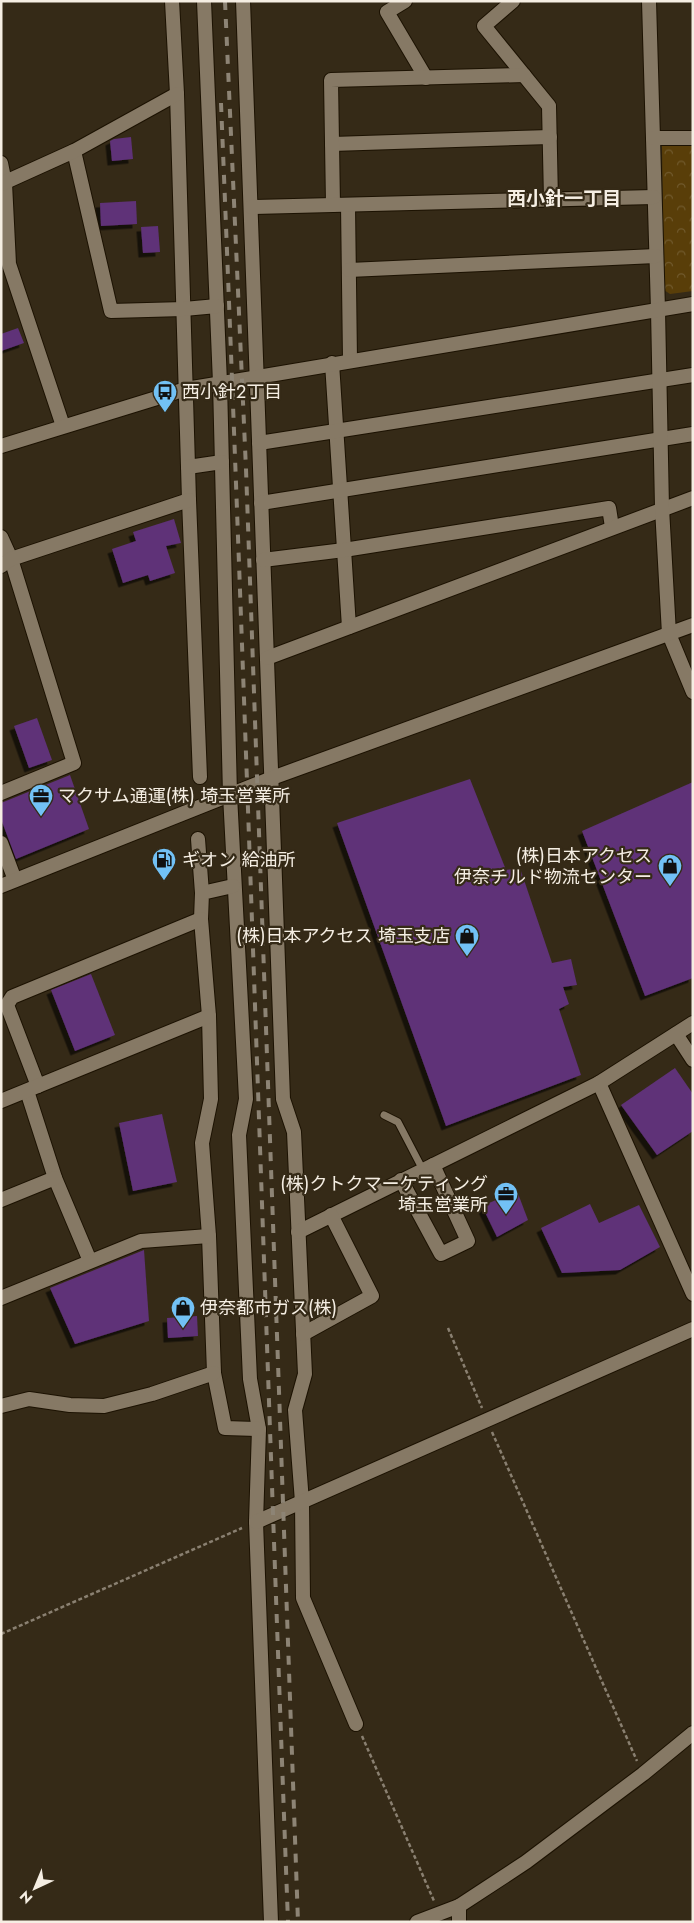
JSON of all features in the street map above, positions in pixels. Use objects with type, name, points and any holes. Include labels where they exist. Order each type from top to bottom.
[{"type":"street","points":[[172,1],[177,94],[189,500],[200,777]]},
{"type":"street","points":[[204,1],[220,383],[233,886],[246,1099],[239,1135],[250,1379],[259,1428],[256,1522],[271,1922]]},
{"type":"street","points":[[243,1],[283,1099],[294,1132],[305,1374],[295,1410],[302,1502],[304,1598],[356,1724]]},
{"type":"street","points":[[405,1],[387,12],[426,78]]},
{"type":"street","points":[[512,1],[484,26],[549,106],[551,200]]},
{"type":"street","points":[[649,1],[662,508],[669,634],[693,692]]},
{"type":"street","points":[[333,205],[331,80],[524,75]]},
{"type":"street","points":[[3,184],[74,150],[177,94]]},
{"type":"street","points":[[332,144],[550,137]]},
{"type":"street","points":[[653,138],[693,138]]},
{"type":"street","points":[[74,150],[111,311],[184,310],[217,306]]},
{"type":"street","points":[[1,162],[9,264],[63,426]]},
{"type":"street","points":[[251,207],[654,197]]},
{"type":"street","points":[[348,205],[350,360]]},
{"type":"street","points":[[349,270],[656,256]]},
{"type":"street","points":[[1,446],[186,389],[332,363],[693,304]]},
{"type":"street","points":[[332,363],[349,627]]},
{"type":"street","points":[[259,443],[693,375]]},
{"type":"street","points":[[261,503],[340,492],[693,434]]},
{"type":"street","points":[[188,467],[222,462]]},
{"type":"street","points":[[267,658],[662,508],[693,498]]},
{"type":"street","points":[[6,562],[189,500]]},
{"type":"street","points":[[264,560],[344,550],[609,508],[612,527]]},
{"type":"street","points":[[1,537],[6,562],[74,763],[1,793]]},
{"type":"street","points":[[1,886],[272,778],[693,625]]},
{"type":"street","points":[[198,839],[202,894],[201,919],[209,1016],[211,1099],[202,1143],[209,1236],[214,1373],[225,1428],[259,1428]]},
{"type":"street","points":[[1,843],[15,880]]},
{"type":"street","points":[[202,894],[233,886]]},
{"type":"street","points":[[90,1261],[55,1178],[33,1089],[7,1005],[12,997],[201,919]]},
{"type":"street","points":[[1,1101],[209,1016]]},
{"type":"street","points":[[298,1232],[599,1083],[693,1023]]},
{"type":"street","points":[[676,1034],[693,1060]]},
{"type":"street","points":[[599,1083],[693,1294]]},
{"type":"street","points":[[401,1180],[441,1254],[468,1241],[428,1167]]},
{"type":"street","points":[[1,1200],[55,1178]]},
{"type":"street","points":[[303,1334],[372,1296],[331,1215]]},
{"type":"street","points":[[1,1298],[141,1241],[209,1236]]},
{"type":"street","points":[[256,1522],[693,1329]]},
{"type":"street","points":[[1,1406],[29,1399],[70,1405],[104,1406],[152,1394],[214,1373]]},
{"type":"street","points":[[417,1922],[459,1906],[526,1862],[693,1733]]},
{"type":"street","points":[[459,1906],[459,1922]]},
{"type":"lane","points":[[384,1115],[398,1122],[428,1167]]},
{"type":"path","points":[[448,1328],[642,1774]]},
{"type":"path","points":[[1,1634],[256,1522]]},
{"type":"path","points":[[356,1724],[440,1914]]},
{"type":"green space","points":[[665,143],[693,144],[693,291],[670,294],[664,290],[662,146]]},
{"type":"building","points":[[131,137],[133,159],[112,161],[110,141]]},
{"type":"building","points":[[136,201],[137,224],[101,226],[100,203]]},
{"type":"building","points":[[158,226],[160,252],[143,253],[141,227]]},
{"type":"building","points":[[18,328],[24,343],[1,351],[1,334]]},
{"type":"building","points":[[174,519],[181,543],[166,546],[175,573],[150,581],[148,575],[123,583],[112,549],[136,541],[133,532]]},
{"type":"building","points":[[37,718],[52,760],[29,768],[14,726]]},
{"type":"building","points":[[70,775],[89,829],[16,859],[1,819],[1,803]]},
{"type":"building","points":[[470,779],[506,870],[520,868],[552,963],[571,959],[577,985],[563,987],[569,1004],[559,1009],[581,1075],[446,1126],[337,823]]},
{"type":"building","points":[[693,782],[693,978],[645,996],[582,831]]},
{"type":"building","points":[[91,974],[115,1035],[75,1051],[51,990]]},
{"type":"building","points":[[675,1068],[693,1094],[693,1131],[657,1155],[621,1105]]},
{"type":"building","points":[[162,1114],[177,1182],[133,1191],[119,1123]]},
{"type":"building","points":[[517,1191],[528,1220],[497,1237],[482,1206]]},
{"type":"building","points":[[590,1204],[599,1223],[639,1205],[660,1247],[620,1270],[562,1273],[541,1228]]},
{"type":"building","points":[[144,1250],[149,1321],[75,1344],[50,1288]]},
{"type":"building","points":[[197,1316],[198,1336],[168,1338],[167,1318]]},
{"type":"railway","points":[[225,1],[246,469],[298,1922]]},
{"type":"railway","points":[[221,103],[288,1922]]},
{"type":"place","name":"西小針2丁目","points":[[165,413]]},
{"type":"place","name":"マクサム通運(株) 埼玉営業所","points":[[41,817]]},
{"type":"place","name":"ギオン 給油所","points":[[164,881]]},
{"type":"place","name":"(株)日本アクセス 伊奈チルド物流センター","points":[[670,887]]},
{"type":"place","name":"(株)日本アクセス 埼玉支店","points":[[467,957]]},
{"type":"place","name":"(株)クトクマーケティング 埼玉営業所","points":[[506,1215]]},
{"type":"place","name":"伊奈都市ガス(株)","points":[[183,1329]]},
{"type":"district","name":"西小針一丁目","points":[[564,198]]}]
